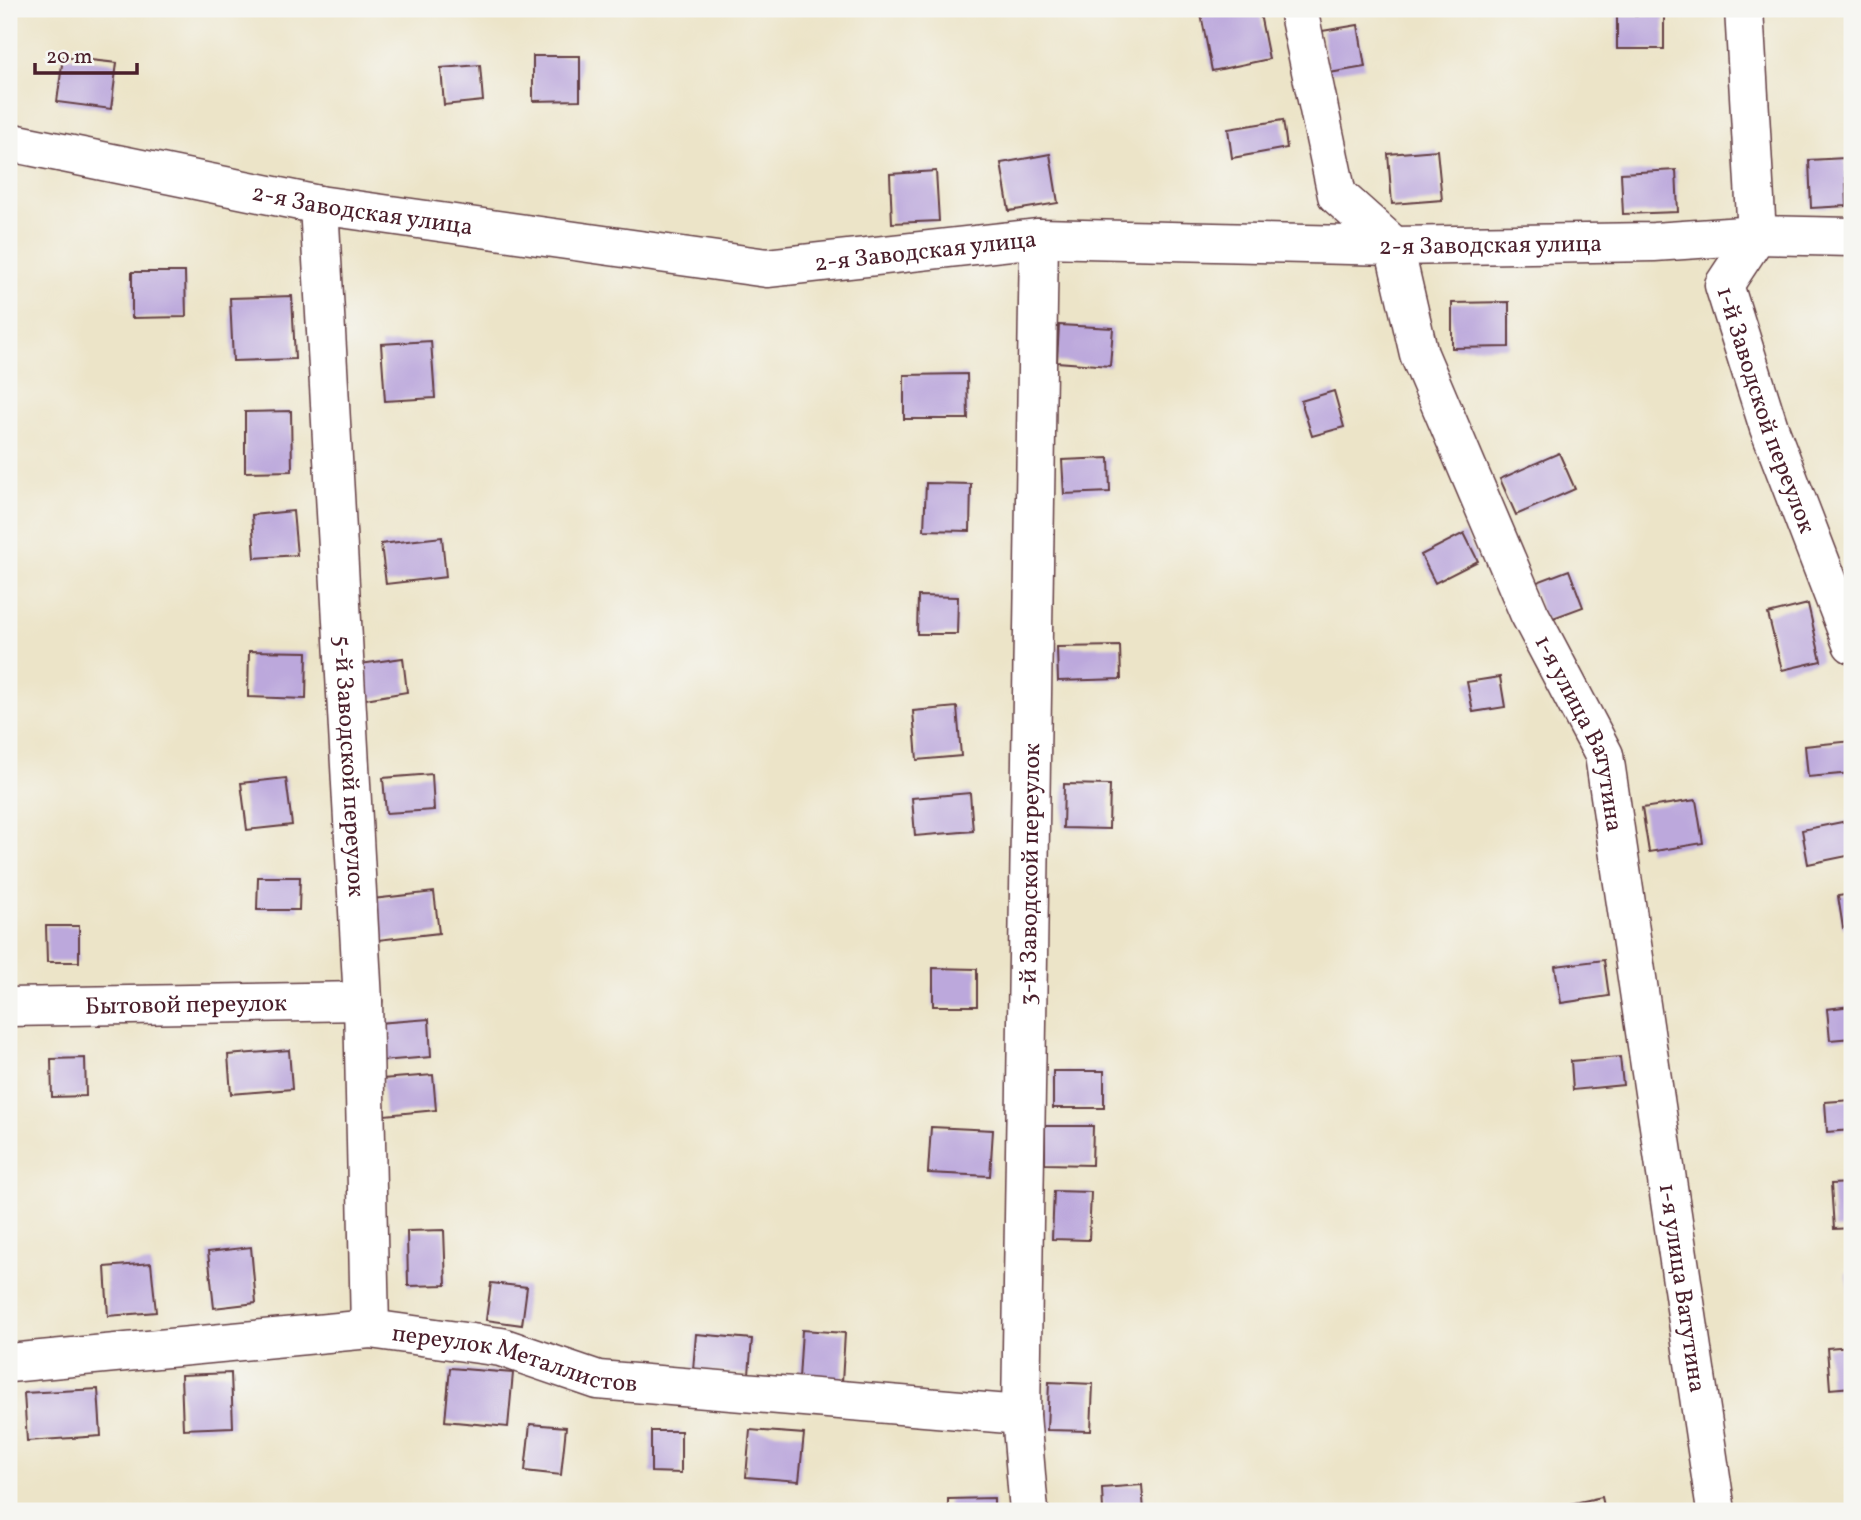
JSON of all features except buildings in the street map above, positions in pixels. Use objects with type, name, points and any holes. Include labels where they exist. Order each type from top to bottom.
[{"type":"street","points":[[1298,9],[1337,195],[1394,246]]},
{"type":"street","points":[[1744,9],[1757,235]]},
{"type":"street","name":"2-я Заводская улица","points":[[9,142],[319,205],[767,268],[1039,238],[1394,246],[1654,242],[1757,235],[1852,236]]},
{"type":"street","name":"5-й Заводской переулок","points":[[319,205],[363,1001],[370,1329]]},
{"type":"street","name":"1-й Заводской переулок","points":[[1757,235],[1724,285],[1769,428],[1852,644]]},
{"type":"street","name":"3-й Заводской переулок","points":[[1029,1511],[1021,1415],[1039,238]]},
{"type":"street","name":"1-я улица Ватутина","points":[[1394,246],[1419,354],[1529,613],[1604,755],[1716,1511]]},
{"type":"street","name":"Бытовой переулок","points":[[9,1007],[363,1001]]},
{"type":"street","name":"переулок Металлистов","points":[[9,1363],[370,1329],[501,1347],[598,1380],[1021,1415]]}]
